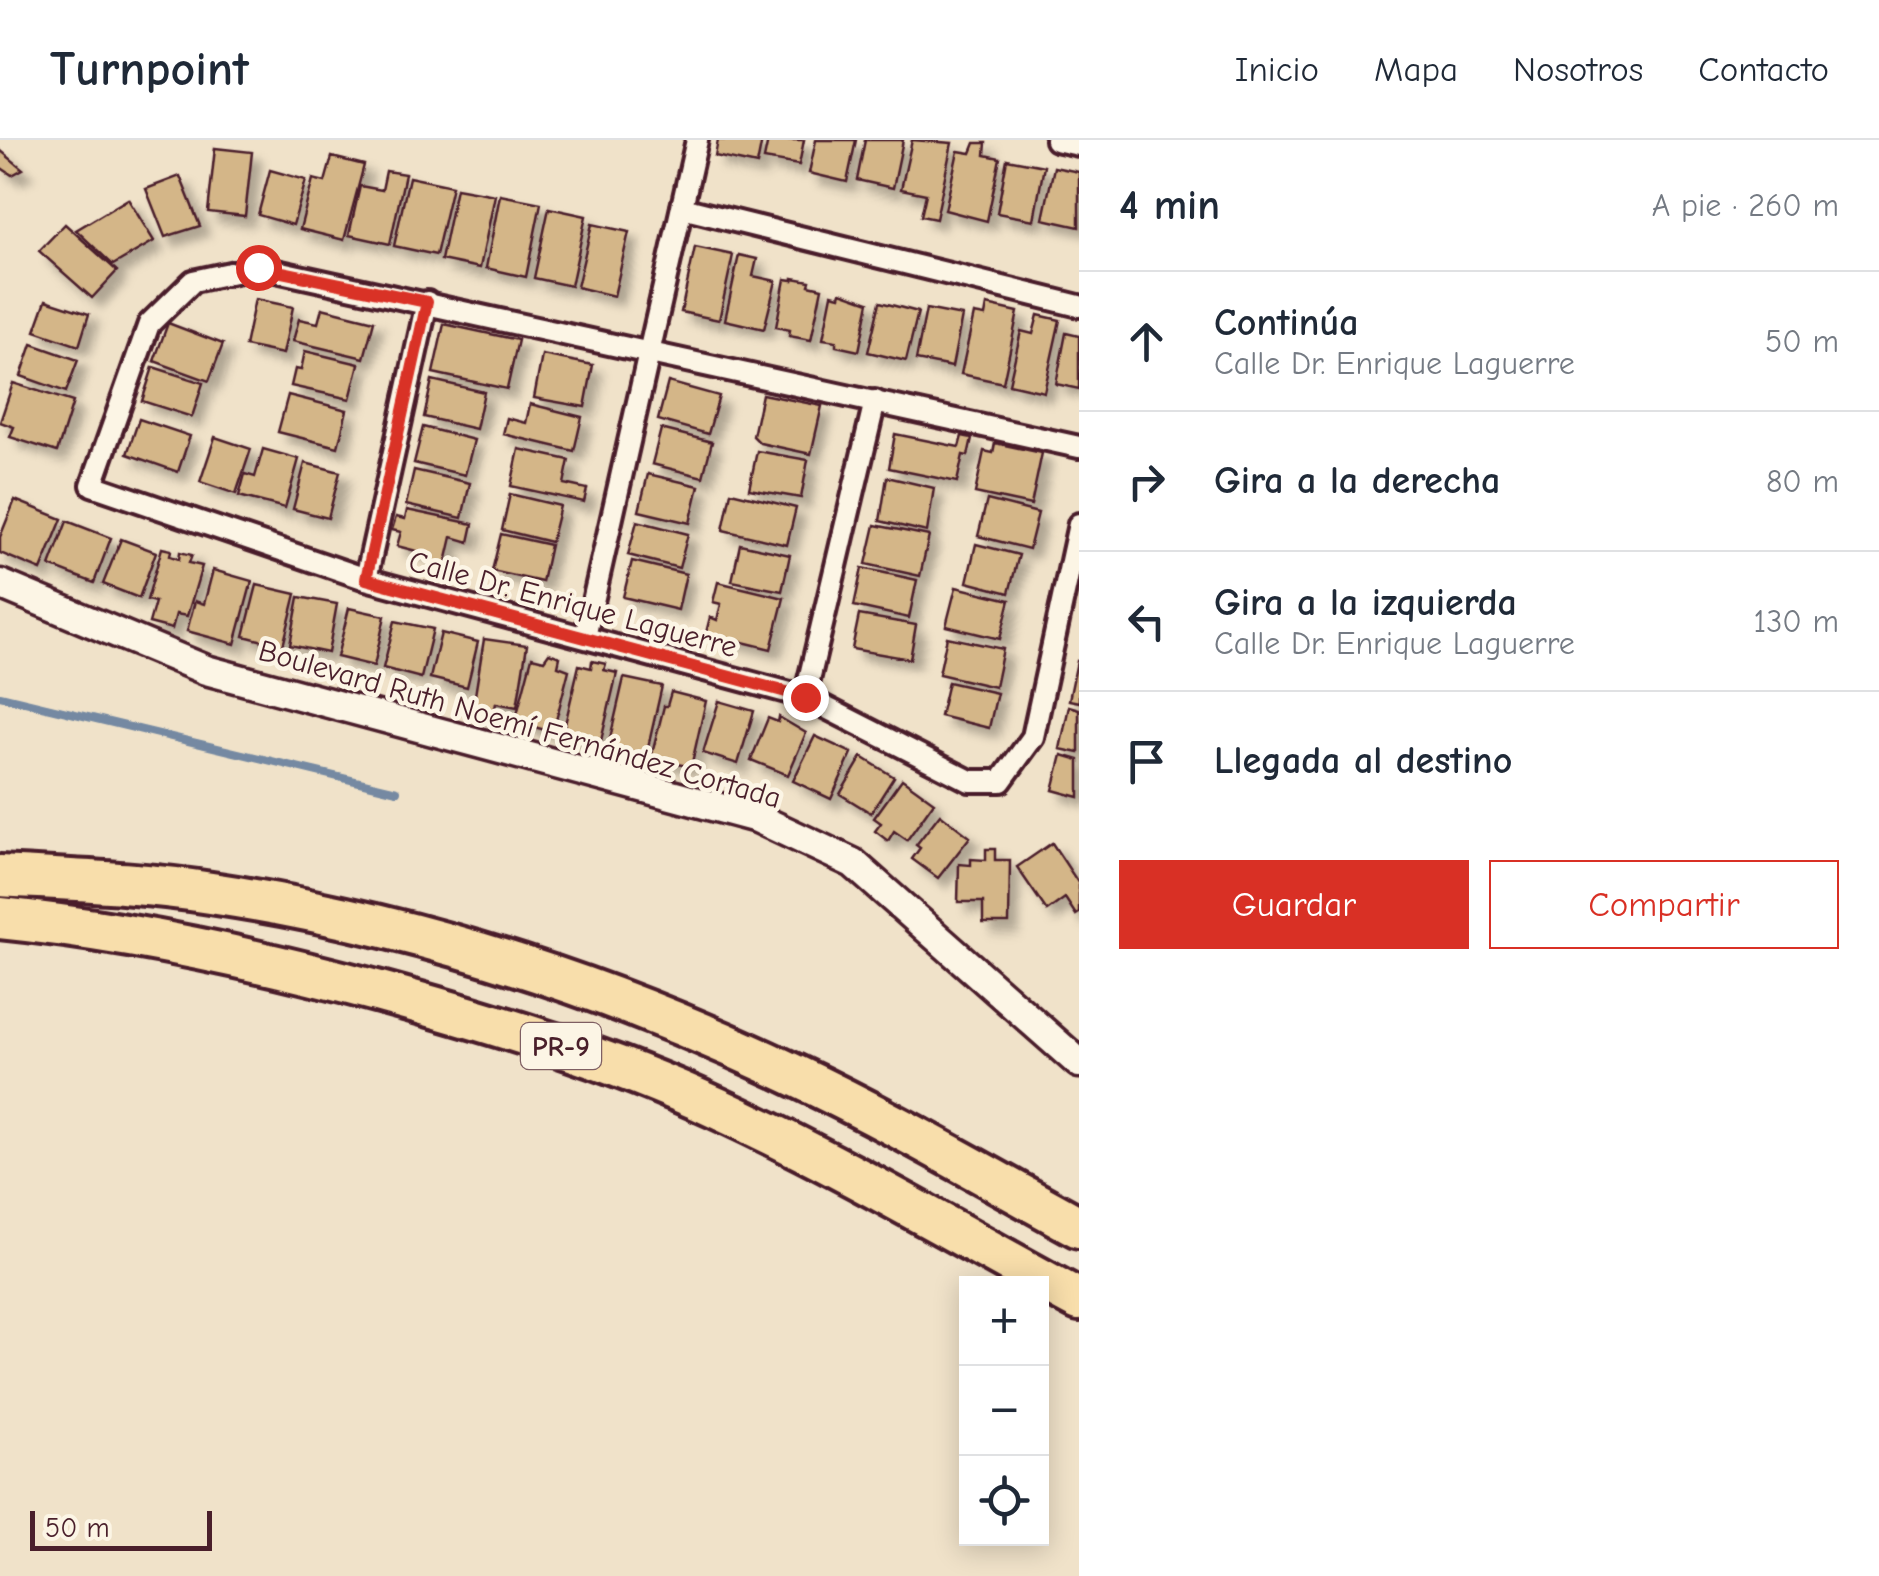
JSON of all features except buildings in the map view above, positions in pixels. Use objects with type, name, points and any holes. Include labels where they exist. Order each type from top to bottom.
[{"type":"highway","name":"PR-9","points":[[0,876],[210,892],[376,925],[522,966],[708,1036],[794,1075],[1079,1227]]},
{"type":"highway","name":"PR-9","points":[[0,918],[129,934],[234,955],[430,1005],[552,1043],[731,1115],[1079,1300]]},
{"type":"street","points":[[586,638],[697,140]]},
{"type":"street","points":[[1056,140],[1079,145]]},
{"type":"street","points":[[682,208],[1079,306]]},
{"type":"street","name":"Calle Dr. Enrique Laguerre","points":[[1079,447],[258,267],[193,281],[148,324],[92,485],[366,579],[805,697],[970,781],[1001,781],[1033,738],[1079,524]]},
{"type":"street","points":[[366,579],[427,302]]},
{"type":"street","points":[[805,697],[875,401]]},
{"type":"street","name":"Boulevard Ruth Noemí Fernández Cortada","points":[[0,584],[206,670],[757,818],[853,863],[1079,1063]]},
{"type":"waterway","points":[[0,696],[397,791]]},
{"type":"route","points":[[258,267],[427,302],[366,579],[805,697]]}]
